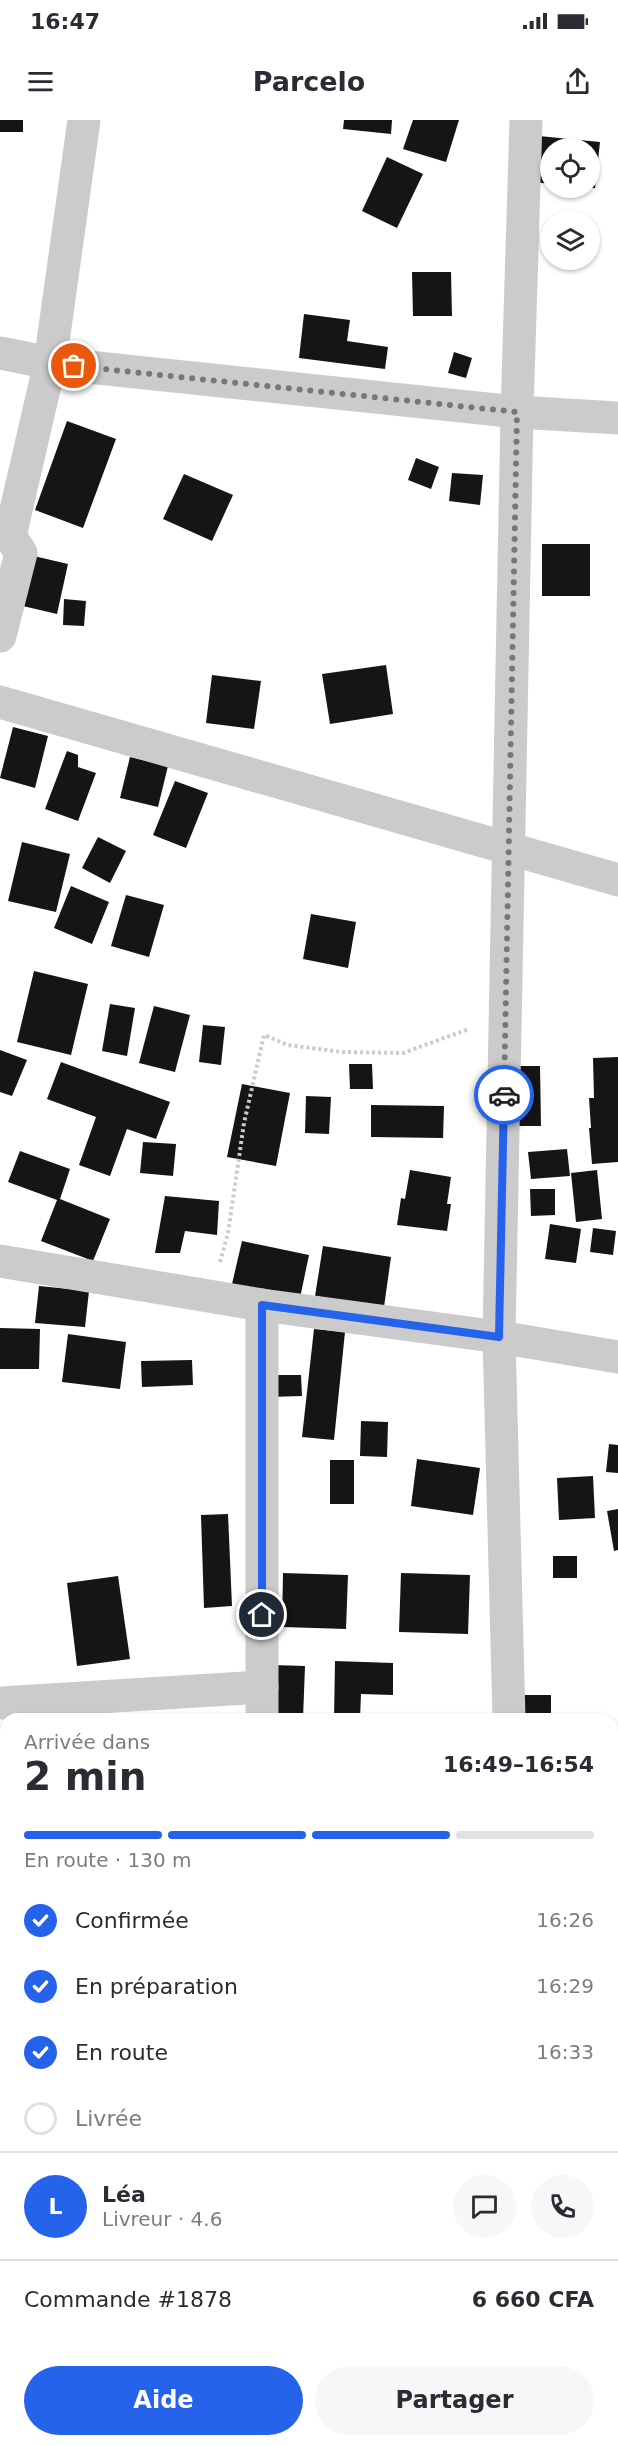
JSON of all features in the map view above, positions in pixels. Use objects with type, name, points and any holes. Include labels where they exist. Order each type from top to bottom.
[{"type":"street","points":[[0,636],[21,553],[10,536],[50,363],[84,120]]},
{"type":"street","points":[[509,1713],[499,1337],[517,412],[526,120]]},
{"type":"street","points":[[0,353],[50,363],[517,412],[618,418]]},
{"type":"street","points":[[0,702],[618,880]]},
{"type":"street","points":[[0,1261],[262,1305],[499,1337],[618,1357]]},
{"type":"street","points":[[262,1305],[262,1713]]},
{"type":"street","points":[[0,1703],[262,1687]]},
{"type":"path","points":[[211,1296],[228,1233],[244,1123],[264,1035],[288,1045],[342,1052],[403,1053],[443,1040],[505,1014]]},
{"type":"building","points":[[0,120],[23,120],[23,132],[0,132]]},
{"type":"building","points":[[344,120],[392,120],[391,134],[343,129]]},
{"type":"building","points":[[413,120],[459,120],[446,162],[403,149]]},
{"type":"building","points":[[539,136],[559,138],[540,138],[540,183],[534,182]]},
{"type":"building","points":[[387,157],[423,174],[397,228],[362,211]]},
{"type":"building","points":[[412,272],[451,272],[452,316],[413,316]]},
{"type":"building","points":[[304,314],[350,320],[347,341],[388,347],[385,369],[299,358]]},
{"type":"building","points":[[454,352],[472,358],[466,378],[448,373]]},
{"type":"building","points":[[67,421],[116,439],[83,528],[35,510]]},
{"type":"building","points":[[416,458],[439,467],[431,489],[408,480]]},
{"type":"building","points":[[452,473],[483,475],[480,505],[449,501]]},
{"type":"building","points":[[184,474],[233,495],[212,541],[163,519]]},
{"type":"building","points":[[542,544],[590,544],[590,596],[542,596]]},
{"type":"building","points":[[21,553],[68,564],[57,614],[10,603]]},
{"type":"building","points":[[64,599],[86,601],[84,626],[63,625]]},
{"type":"building","points":[[386,665],[393,714],[330,724],[322,674]]},
{"type":"building","points":[[212,675],[261,681],[254,729],[206,723]]},
{"type":"building","points":[[13,727],[48,736],[35,788],[0,778]]},
{"type":"building","points":[[67,751],[78,755],[78,767],[96,773],[78,821],[45,809]]},
{"type":"building","points":[[130,757],[168,766],[158,807],[120,798]]},
{"type":"building","points":[[175,781],[208,793],[186,848],[153,835]]},
{"type":"building","points":[[98,837],[126,851],[110,883],[82,868]]},
{"type":"building","points":[[22,842],[70,854],[56,912],[8,901]]},
{"type":"building","points":[[71,886],[109,902],[92,944],[54,928]]},
{"type":"building","points":[[126,895],[164,905],[149,957],[111,946]]},
{"type":"building","points":[[311,914],[356,922],[348,968],[303,959]]},
{"type":"building","points":[[34,971],[88,984],[71,1055],[17,1042]]},
{"type":"building","points":[[110,1004],[135,1008],[127,1056],[102,1051]]},
{"type":"building","points":[[154,1006],[190,1015],[175,1072],[139,1063]]},
{"type":"building","points":[[203,1025],[225,1027],[221,1065],[199,1062]]},
{"type":"building","points":[[0,1050],[27,1060],[12,1096],[0,1092]]},
{"type":"building","points":[[618,1057],[618,1162],[592,1164],[589,1098],[594,1098],[593,1058]]},
{"type":"building","points":[[61,1062],[170,1102],[156,1139],[127,1129],[110,1176],[79,1165],[96,1117],[47,1099]]},
{"type":"building","points":[[349,1064],[372,1064],[373,1089],[350,1089]]},
{"type":"building","points":[[517,1066],[540,1066],[541,1126],[519,1126]]},
{"type":"building","points":[[242,1084],[290,1093],[276,1166],[227,1157]]},
{"type":"building","points":[[306,1096],[331,1097],[329,1134],[305,1133]]},
{"type":"building","points":[[371,1105],[444,1106],[443,1138],[371,1137]]},
{"type":"building","points":[[143,1142],[176,1144],[173,1176],[140,1173]]},
{"type":"building","points":[[567,1149],[570,1176],[531,1179],[528,1152]]},
{"type":"building","points":[[20,1151],[70,1169],[60,1199],[110,1219],[93,1261],[41,1241],[57,1200],[8,1182]]},
{"type":"building","points":[[410,1170],[451,1177],[447,1204],[451,1204],[447,1231],[397,1225],[401,1198],[405,1199]]},
{"type":"building","points":[[597,1170],[602,1219],[576,1222],[571,1173]]},
{"type":"building","points":[[530,1189],[555,1189],[555,1215],[531,1216]]},
{"type":"building","points":[[165,1196],[219,1201],[217,1235],[185,1231],[180,1253],[155,1253]]},
{"type":"building","points":[[550,1224],[581,1229],[576,1263],[545,1259]]},
{"type":"building","points":[[593,1228],[616,1231],[613,1255],[590,1252]]},
{"type":"building","points":[[242,1241],[309,1255],[300,1298],[232,1284]]},
{"type":"building","points":[[323,1246],[391,1257],[384,1307],[315,1296]]},
{"type":"building","points":[[39,1286],[89,1291],[85,1327],[35,1323]]},
{"type":"building","points":[[0,1328],[40,1329],[39,1369],[0,1369]]},
{"type":"building","points":[[314,1329],[345,1332],[334,1440],[302,1437]]},
{"type":"building","points":[[68,1334],[126,1342],[120,1389],[62,1382]]},
{"type":"building","points":[[192,1360],[193,1385],[142,1387],[141,1361]]},
{"type":"building","points":[[269,1375],[301,1375],[302,1396],[270,1397]]},
{"type":"building","points":[[361,1421],[388,1422],[387,1457],[360,1456]]},
{"type":"building","points":[[609,1444],[618,1445],[618,1473],[606,1472]]},
{"type":"building","points":[[417,1459],[480,1468],[473,1515],[411,1506]]},
{"type":"building","points":[[330,1460],[354,1460],[354,1504],[330,1504]]},
{"type":"building","points":[[593,1476],[595,1518],[559,1520],[557,1478]]},
{"type":"building","points":[[618,1509],[618,1550],[614,1551],[607,1511]]},
{"type":"building","points":[[228,1514],[232,1606],[204,1608],[201,1515]]},
{"type":"building","points":[[553,1556],[577,1556],[577,1578],[553,1578]]},
{"type":"building","points":[[283,1573],[348,1575],[346,1629],[282,1627]]},
{"type":"building","points":[[401,1573],[470,1575],[468,1634],[399,1632]]},
{"type":"building","points":[[118,1576],[130,1659],[77,1666],[67,1583]]},
{"type":"building","points":[[335,1661],[393,1663],[393,1695],[361,1694],[360,1713],[334,1713]]},
{"type":"building","points":[[273,1665],[305,1666],[303,1713],[271,1713]]},
{"type":"building","points":[[524,1695],[551,1695],[551,1713],[523,1713]]},
{"type":"way so far","points":[[74,366],[517,412],[504,1095]]},
{"type":"route","points":[[262,1615],[262,1305],[499,1337],[504,1095]]}]
